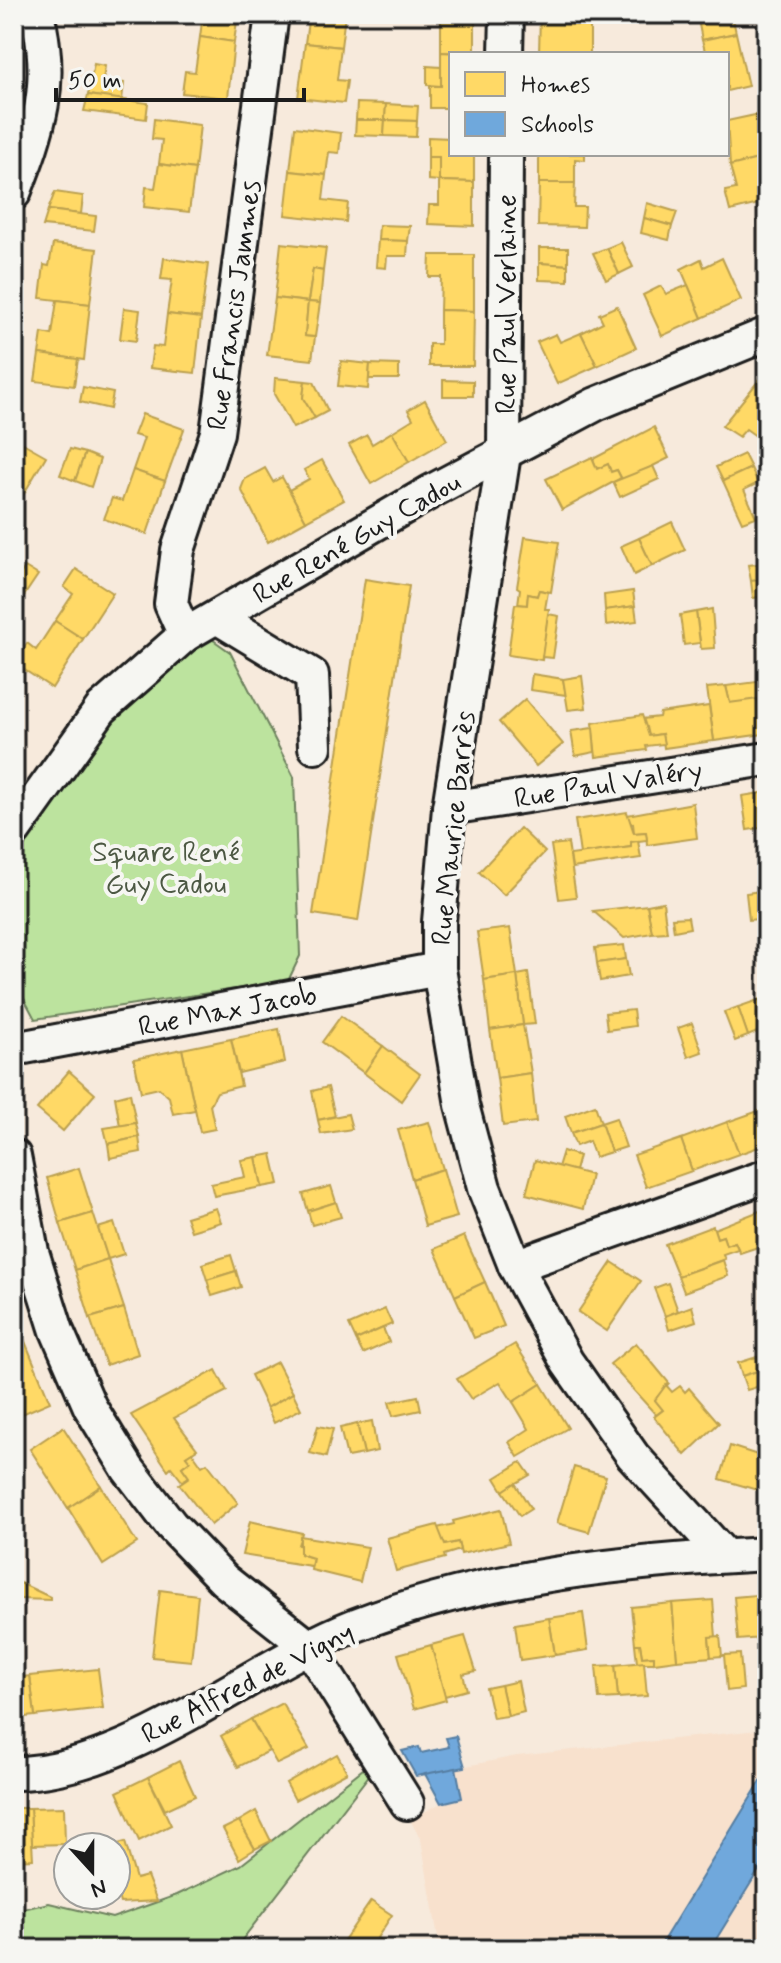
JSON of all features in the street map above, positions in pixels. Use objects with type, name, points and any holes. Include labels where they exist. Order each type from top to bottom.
[{"type":"street","points":[[14,192],[37,135],[43,110],[45,44],[37,14]]},
{"type":"street","name":"Rue Francis Jammes","points":[[185,635],[171,604],[178,550],[217,433],[272,14]]},
{"type":"street","points":[[506,52],[507,14]]},
{"type":"street","name":"Rue Paul Verlaine","points":[[504,454],[506,156]]},
{"type":"street","name":"Rue René Guy Cadou","points":[[14,831],[101,709],[185,635],[432,491],[596,404],[767,334]]},
{"type":"street","name":"Rue Maurice Barrès","points":[[504,454],[449,808],[439,922],[439,969],[462,1105],[484,1188],[515,1266],[567,1362],[633,1456],[725,1556]]},
{"type":"street","points":[[217,617],[312,675],[315,747]]},
{"type":"street","name":"Rue Paul Valéry","points":[[449,808],[767,759]]},
{"type":"street","name":"Rue Max Jacob","points":[[14,1049],[439,969]]},
{"type":"street","points":[[14,1156],[32,1252],[57,1331],[90,1407],[128,1469],[171,1525],[224,1580],[309,1647],[407,1803]]},
{"type":"street","points":[[515,1266],[767,1176]]},
{"type":"street","name":"Rue Alfred de Vigny","points":[[14,1773],[79,1766],[138,1739],[355,1625],[438,1597],[599,1568],[767,1554]]},
{"type":"shaded area","points":[[767,1729],[767,1949],[440,1949],[421,1840],[410,1820],[441,1803],[461,1798],[456,1768],[517,1756]]},
{"type":"green space","name":"Square René Guy Cadou","points":[[209,637],[230,652],[294,777],[300,956],[288,981],[35,1019],[14,980],[14,858],[129,684]]},
{"type":"green space","points":[[363,1769],[370,1774],[235,1949],[14,1949],[14,1911],[49,1903],[52,1904],[52,1911],[83,1911],[112,1918],[177,1895],[241,1865]]},
{"type":"building: Homes","points":[[203,14],[238,14],[234,42],[200,37]]},
{"type":"building: Homes","points":[[309,14],[355,14],[345,15],[341,47],[305,43]]},
{"type":"building: Homes","points":[[430,14],[475,14],[475,52],[441,52],[441,20],[430,19]]},
{"type":"building: Homes","points":[[540,14],[585,14],[585,20],[590,20],[590,52],[539,52]]},
{"type":"building: Homes","points":[[697,14],[732,14],[736,33],[702,40]]},
{"type":"building: Homes","points":[[736,33],[748,86],[729,91],[729,52],[705,52],[702,40]]},
{"type":"building: Homes","points":[[200,37],[234,42],[228,98],[182,93],[185,71],[195,72]]},
{"type":"building: Homes","points":[[305,43],[341,47],[337,80],[347,81],[344,103],[298,98]]},
{"type":"building: Homes","points":[[441,52],[449,52],[449,108],[430,108],[430,86],[441,86]]},
{"type":"building: Homes","points":[[94,64],[105,66],[103,81],[124,83],[122,100],[88,95]]},
{"type":"building: Homes","points":[[427,66],[441,67],[441,86],[427,85]]},
{"type":"building: Homes","points":[[88,95],[148,103],[146,119],[84,111]]},
{"type":"building: Homes","points":[[357,103],[386,104],[385,120],[356,120]]},
{"type":"building: Homes","points":[[386,104],[418,106],[417,121],[385,120]]},
{"type":"building: Homes","points":[[755,115],[766,157],[730,166],[729,121]]},
{"type":"building: Homes","points":[[154,119],[200,125],[195,169],[159,164],[162,140],[152,139]]},
{"type":"building: Homes","points":[[356,120],[385,120],[384,136],[355,135]]},
{"type":"building: Homes","points":[[385,120],[417,121],[416,137],[384,136]]},
{"type":"building: Homes","points":[[295,127],[341,133],[339,153],[329,152],[326,175],[290,171]]},
{"type":"building: Homes","points":[[428,137],[449,138],[449,156],[474,156],[474,182],[439,181],[439,157],[428,157]]},
{"type":"building: Homes","points":[[539,156],[585,156],[585,160],[575,159],[575,183],[539,183]]},
{"type":"building: Homes","points":[[428,157],[439,157],[439,181],[428,180]]},
{"type":"building: Homes","points":[[766,157],[767,202],[730,211],[725,191],[736,189],[730,166]]},
{"type":"building: Homes","points":[[159,164],[195,169],[189,212],[144,207],[146,187],[155,188]]},
{"type":"building: Homes","points":[[290,171],[326,175],[323,200],[348,203],[346,222],[285,215]]},
{"type":"building: Homes","points":[[439,181],[474,182],[474,226],[428,224],[429,205],[439,205]]},
{"type":"building: Homes","points":[[539,183],[575,183],[574,207],[585,207],[584,227],[538,226]]},
{"type":"building: Homes","points":[[55,192],[83,196],[81,214],[48,210]]},
{"type":"building: Homes","points":[[647,203],[677,212],[672,226],[644,218]]},
{"type":"building: Homes","points":[[48,210],[96,216],[94,231],[43,226]]},
{"type":"building: Homes","points":[[644,218],[672,226],[669,240],[641,233]]},
{"type":"building: Homes","points":[[379,225],[410,226],[408,241],[378,240]]},
{"type":"building: Homes","points":[[378,240],[408,241],[407,256],[387,256],[386,268],[376,267]]},
{"type":"building: Homes","points":[[621,242],[633,267],[619,274],[607,248]]},
{"type":"building: Homes","points":[[281,243],[326,248],[323,271],[313,269],[308,302],[275,298]]},
{"type":"building: Homes","points":[[53,244],[97,249],[90,304],[40,298],[44,265],[49,266]]},
{"type":"building: Homes","points":[[539,248],[568,248],[568,265],[539,263]]},
{"type":"building: Homes","points":[[607,248],[619,274],[606,280],[593,253]]},
{"type":"building: Homes","points":[[430,255],[474,255],[474,311],[440,310],[441,277],[429,277]]},
{"type":"building: Homes","points":[[164,258],[208,264],[201,318],[167,314],[172,280],[161,279]]},
{"type":"building: Homes","points":[[722,258],[741,300],[702,318],[681,269],[701,259],[704,267]]},
{"type":"building: Homes","points":[[539,263],[568,265],[568,281],[539,280]]},
{"type":"building: Homes","points":[[313,269],[323,271],[320,303],[308,302]]},
{"type":"building: Homes","points":[[688,285],[702,318],[662,336],[643,295],[661,286],[666,294]]},
{"type":"building: Homes","points":[[275,298],[308,302],[305,336],[315,337],[312,360],[267,355]]},
{"type":"building: Homes","points":[[57,300],[90,304],[84,360],[39,354],[42,333],[52,335]]},
{"type":"building: Homes","points":[[308,302],[320,303],[315,337],[305,336]]},
{"type":"building: Homes","points":[[617,306],[636,348],[597,366],[581,333],[603,322],[599,314]]},
{"type":"building: Homes","points":[[124,308],[140,310],[136,341],[120,339]]},
{"type":"building: Homes","points":[[440,310],[474,311],[473,366],[429,366],[429,344],[440,344]]},
{"type":"building: Homes","points":[[167,314],[201,318],[195,373],[150,368],[153,346],[163,347]]},
{"type":"building: Homes","points":[[581,333],[597,366],[557,384],[537,342],[556,334],[560,342]]},
{"type":"building: Homes","points":[[39,354],[78,359],[74,386],[35,381]]},
{"type":"building: Homes","points":[[341,361],[370,364],[368,389],[338,386]]},
{"type":"building: Homes","points":[[370,364],[399,365],[399,379],[369,379]]},
{"type":"building: Homes","points":[[275,378],[305,381],[303,398],[315,418],[293,428],[274,394]]},
{"type":"building: Homes","points":[[443,380],[473,381],[473,396],[443,396]]},
{"type":"building: Homes","points":[[759,380],[767,387],[767,432],[760,439],[746,429],[739,437],[722,426]]},
{"type":"building: Homes","points":[[305,381],[314,382],[328,411],[315,418],[303,398]]},
{"type":"building: Homes","points":[[83,387],[113,393],[110,409],[80,402]]},
{"type":"building: Homes","points":[[425,400],[447,440],[409,462],[392,432],[413,419],[408,410]]},
{"type":"building: Homes","points":[[142,414],[184,429],[165,481],[133,470],[144,438],[134,435]]},
{"type":"building: Homes","points":[[654,427],[669,458],[623,481],[617,470],[611,472],[608,464],[597,469],[593,459]]},
{"type":"building: Homes","points":[[392,432],[409,462],[371,484],[349,445],[367,435],[372,444]]},
{"type":"building: Homes","points":[[14,438],[46,456],[19,502],[14,500]]},
{"type":"building: Homes","points":[[70,449],[85,453],[75,481],[60,475]]},
{"type":"building: Homes","points":[[85,453],[100,459],[91,487],[75,481]]},
{"type":"building: Homes","points":[[744,454],[751,468],[723,481],[716,467]]},
{"type":"building: Homes","points":[[592,457],[597,469],[608,464],[611,472],[617,470],[621,478],[562,510],[546,479]]},
{"type":"building: Homes","points":[[322,460],[344,500],[306,521],[289,490],[309,479],[304,470]]},
{"type":"building: Homes","points":[[653,466],[659,479],[620,497],[613,482]]},
{"type":"building: Homes","points":[[265,468],[273,482],[282,477],[306,521],[268,542],[241,489],[245,479]]},
{"type":"building: Homes","points":[[751,468],[758,483],[744,490],[756,517],[742,522],[723,481]]},
{"type":"building: Homes","points":[[133,470],[165,481],[147,534],[104,519],[112,498],[122,501]]},
{"type":"building: Homes","points":[[672,522],[685,550],[652,566],[639,538]]},
{"type":"building: Homes","points":[[525,537],[559,542],[551,592],[539,590],[537,596],[528,594],[527,605],[518,604],[520,589],[517,587]]},
{"type":"building: Homes","points":[[639,538],[652,566],[634,575],[621,546]]},
{"type":"building: Homes","points":[[767,563],[767,579],[751,581],[748,565]]},
{"type":"building: Homes","points":[[25,567],[38,575],[22,599],[14,594],[14,584]]},
{"type":"building: Homes","points":[[76,569],[113,593],[83,639],[55,621],[73,594],[64,587]]},
{"type":"building: Homes","points":[[365,579],[409,586],[358,921],[313,914]]},
{"type":"building: Homes","points":[[767,579],[767,596],[753,598],[751,581]]},
{"type":"building: Homes","points":[[539,590],[548,592],[545,609],[549,609],[542,660],[508,655],[515,604],[527,605],[528,594],[537,596]]},
{"type":"building: Homes","points":[[633,591],[635,606],[605,610],[604,595]]},
{"type":"building: Homes","points":[[635,606],[637,621],[606,625],[605,610]]},
{"type":"building: Homes","points":[[712,609],[715,648],[701,649],[696,612]]},
{"type":"building: Homes","points":[[696,612],[700,643],[684,645],[680,615]]},
{"type":"building: Homes","points":[[548,614],[559,616],[553,658],[542,657]]},
{"type":"building: Homes","points":[[55,621],[83,639],[52,688],[14,663],[27,643],[36,650]]},
{"type":"building: Homes","points":[[532,674],[563,679],[566,695],[530,690]]},
{"type":"building: Homes","points":[[582,676],[586,708],[568,710],[563,679]]},
{"type":"building: Homes","points":[[764,681],[767,701],[730,703],[726,686]]},
{"type":"building: Homes","points":[[726,686],[730,703],[758,699],[760,710],[766,710],[767,716],[767,729],[763,734],[714,741],[707,688]]},
{"type":"building: Homes","points":[[525,699],[563,744],[536,766],[499,722]]},
{"type":"building: Homes","points":[[709,706],[714,741],[664,748],[662,734],[649,736],[647,727],[643,727],[642,719],[659,717],[660,713]]},
{"type":"building: Homes","points":[[642,715],[649,736],[662,734],[664,744],[646,746],[647,750],[596,757],[592,723]]},
{"type":"building: Homes","points":[[593,728],[595,752],[575,756],[571,731]]},
{"type":"building: Homes","points":[[767,792],[767,827],[747,830],[742,796]]},
{"type":"building: Homes","points":[[693,803],[697,838],[647,845],[646,832],[634,833],[633,823],[628,824],[627,815]]},
{"type":"building: Homes","points":[[627,812],[634,833],[646,832],[647,840],[631,842],[631,847],[580,854],[575,820]]},
{"type":"building: Homes","points":[[520,828],[545,852],[504,895],[479,872]]},
{"type":"building: Homes","points":[[638,841],[641,858],[572,868],[570,855],[631,847],[631,842]]},
{"type":"building: Homes","points":[[568,843],[576,897],[559,899],[551,845]]},
{"type":"building: Homes","points":[[767,890],[767,918],[749,920],[746,893]]},
{"type":"building: Homes","points":[[663,902],[667,932],[652,933],[647,905]]},
{"type":"building: Homes","points":[[647,905],[652,933],[624,938],[593,911]]},
{"type":"building: Homes","points":[[688,917],[690,928],[674,931],[672,918]]},
{"type":"building: Homes","points":[[510,928],[517,975],[484,980],[477,932]]},
{"type":"building: Homes","points":[[624,945],[626,959],[597,963],[595,948]]},
{"type":"building: Homes","points":[[626,959],[629,976],[600,981],[597,963]]},
{"type":"building: Homes","points":[[528,973],[535,1024],[523,1025],[517,975]]},
{"type":"building: Homes","points":[[517,975],[523,1025],[490,1030],[484,980]]},
{"type":"building: Homes","points":[[767,997],[767,1010],[757,1014],[762,1030],[748,1036],[738,1007]]},
{"type":"building: Homes","points":[[738,1007],[748,1036],[735,1041],[724,1012]]},
{"type":"building: Homes","points":[[633,1010],[635,1026],[607,1030],[605,1013]]},
{"type":"building: Homes","points":[[341,1016],[383,1046],[364,1073],[322,1042]]},
{"type":"building: Homes","points":[[692,1023],[702,1052],[688,1057],[678,1028]]},
{"type":"building: Homes","points":[[523,1025],[531,1073],[497,1078],[490,1030]]},
{"type":"building: Homes","points":[[279,1029],[285,1062],[239,1073],[231,1039]]},
{"type":"building: Homes","points":[[231,1039],[241,1086],[217,1092],[210,1105],[215,1129],[200,1132],[182,1049]]},
{"type":"building: Homes","points":[[383,1046],[420,1074],[401,1101],[364,1073]]},
{"type":"building: Homes","points":[[182,1049],[195,1110],[173,1114],[169,1097],[159,1088],[141,1092],[134,1059]]},
{"type":"building: Homes","points":[[69,1071],[95,1094],[63,1131],[37,1109]]},
{"type":"building: Homes","points":[[531,1073],[536,1122],[503,1126],[497,1078]]},
{"type":"building: Homes","points":[[328,1087],[335,1116],[318,1120],[312,1091]]},
{"type":"building: Homes","points":[[130,1093],[136,1123],[120,1126],[115,1097]]},
{"type":"building: Homes","points":[[595,1105],[601,1123],[571,1133],[565,1116]]},
{"type":"building: Homes","points":[[767,1108],[767,1144],[739,1154],[727,1122]]},
{"type":"building: Homes","points":[[348,1114],[352,1129],[321,1134],[318,1120]]},
{"type":"building: Homes","points":[[616,1118],[626,1147],[611,1152],[601,1123]]},
{"type":"building: Homes","points":[[429,1122],[443,1169],[412,1179],[398,1130]]},
{"type":"building: Homes","points":[[727,1122],[739,1154],[692,1171],[681,1139]]},
{"type":"building: Homes","points":[[136,1123],[139,1137],[108,1144],[104,1128]]},
{"type":"building: Homes","points":[[601,1123],[611,1152],[595,1157],[589,1141],[576,1146],[571,1133]]},
{"type":"building: Homes","points":[[139,1137],[141,1152],[110,1158],[108,1144]]},
{"type":"building: Homes","points":[[681,1139],[692,1171],[646,1187],[634,1155]]},
{"type":"building: Homes","points":[[563,1151],[579,1156],[575,1171],[558,1167]]},
{"type":"building: Homes","points":[[272,1154],[279,1184],[262,1187],[256,1157]]},
{"type":"building: Homes","points":[[256,1157],[262,1187],[214,1196],[211,1184],[245,1177],[241,1160]]},
{"type":"building: Homes","points":[[535,1160],[591,1175],[583,1209],[526,1194]]},
{"type":"building: Homes","points":[[79,1168],[93,1213],[60,1223],[47,1178]]},
{"type":"building: Homes","points":[[443,1169],[457,1217],[425,1226],[412,1179]]},
{"type":"building: Homes","points":[[331,1186],[336,1202],[308,1211],[303,1194]]},
{"type":"building: Homes","points":[[336,1202],[341,1217],[312,1225],[308,1211]]},
{"type":"building: Homes","points":[[216,1208],[221,1222],[191,1231],[186,1217]]},
{"type":"building: Homes","points":[[767,1208],[767,1244],[740,1253],[735,1242],[726,1245],[723,1236],[717,1238],[714,1229]]},
{"type":"building: Homes","points":[[93,1213],[108,1259],[75,1270],[60,1223]]},
{"type":"building: Homes","points":[[114,1223],[124,1254],[108,1259],[98,1228]]},
{"type":"building: Homes","points":[[713,1226],[717,1238],[723,1236],[726,1245],[735,1242],[738,1249],[723,1254],[725,1259],[678,1276],[665,1244]]},
{"type":"building: Homes","points":[[464,1236],[485,1282],[455,1296],[434,1249]]},
{"type":"building: Homes","points":[[231,1255],[236,1271],[207,1280],[202,1264]]},
{"type":"building: Homes","points":[[108,1259],[124,1308],[90,1318],[75,1270]]},
{"type":"building: Homes","points":[[723,1260],[728,1276],[684,1292],[678,1276]]},
{"type":"building: Homes","points":[[612,1262],[641,1281],[607,1331],[578,1312]]},
{"type":"building: Homes","points":[[236,1271],[241,1287],[212,1296],[207,1280]]},
{"type":"building: Homes","points":[[485,1282],[504,1326],[474,1338],[455,1296]]},
{"type":"building: Homes","points":[[668,1283],[678,1311],[665,1316],[654,1288]]},
{"type":"building: Homes","points":[[692,1306],[696,1321],[669,1330],[665,1316]]},
{"type":"building: Homes","points":[[124,1308],[138,1354],[106,1365],[90,1318]]},
{"type":"building: Homes","points":[[385,1309],[392,1324],[356,1340],[349,1325]]},
{"type":"building: Homes","points":[[383,1328],[389,1342],[363,1354],[356,1340]]},
{"type":"building: Homes","points":[[24,1339],[50,1402],[15,1417],[14,1343]]},
{"type":"building: Homes","points":[[636,1343],[669,1383],[655,1400],[663,1410],[656,1415],[610,1364]]},
{"type":"building: Homes","points":[[515,1344],[541,1384],[513,1402],[500,1382],[471,1399],[457,1379]]},
{"type":"building: Homes","points":[[766,1354],[767,1368],[742,1376],[738,1363]]},
{"type":"building: Homes","points":[[277,1362],[293,1393],[267,1408],[251,1375]]},
{"type":"building: Homes","points":[[767,1368],[767,1384],[747,1390],[742,1376]]},
{"type":"building: Homes","points":[[216,1370],[227,1391],[174,1418],[197,1449],[186,1456],[190,1461],[182,1467],[189,1477],[182,1481],[171,1467],[168,1470],[131,1415]]},
{"type":"building: Homes","points":[[541,1384],[568,1428],[518,1457],[509,1442],[529,1429],[513,1402]]},
{"type":"building: Homes","points":[[666,1385],[672,1392],[680,1386],[685,1392],[689,1388],[719,1423],[685,1455],[654,1417],[663,1410],[655,1400]]},
{"type":"building: Homes","points":[[293,1393],[301,1409],[274,1423],[267,1408]]},
{"type":"building: Homes","points":[[418,1396],[421,1410],[393,1416],[389,1402]]},
{"type":"building: Homes","points":[[372,1421],[377,1451],[364,1454],[357,1424]]},
{"type":"building: Homes","points":[[357,1424],[364,1454],[347,1457],[340,1428]]},
{"type":"building: Homes","points":[[318,1426],[333,1429],[326,1457],[310,1453]]},
{"type":"building: Homes","points":[[63,1427],[101,1486],[68,1508],[30,1449]]},
{"type":"building: Homes","points":[[730,1446],[767,1458],[767,1493],[720,1479]]},
{"type":"building: Homes","points":[[192,1452],[202,1466],[207,1463],[238,1503],[211,1525],[179,1484],[189,1477],[182,1467],[190,1461],[186,1456]]},
{"type":"building: Homes","points":[[521,1462],[530,1475],[503,1491],[495,1478]]},
{"type":"building: Homes","points":[[574,1467],[606,1476],[589,1532],[557,1523]]},
{"type":"building: Homes","points":[[515,1483],[531,1509],[520,1516],[503,1491]]},
{"type":"building: Homes","points":[[101,1486],[137,1543],[103,1565],[68,1508]]},
{"type":"building: Homes","points":[[501,1509],[509,1543],[461,1554],[458,1542],[445,1545],[439,1536],[437,1528],[454,1524],[453,1521]]},
{"type":"building: Homes","points":[[250,1521],[302,1533],[298,1545],[303,1546],[300,1554],[313,1558],[311,1566],[242,1555]]},
{"type":"building: Homes","points":[[437,1525],[445,1545],[458,1542],[460,1550],[444,1555],[445,1558],[396,1571],[387,1538]]},
{"type":"building: Homes","points":[[300,1536],[368,1547],[360,1582],[311,1570],[313,1558],[300,1554]]},
{"type":"building: Homes","points":[[18,1582],[50,1597],[50,1600],[20,1599]]},
{"type":"building: Homes","points":[[160,1590],[198,1595],[191,1661],[152,1657]]},
{"type":"building: Homes","points":[[767,1594],[767,1631],[760,1631],[761,1638],[738,1640],[734,1597]]},
{"type":"building: Homes","points":[[713,1600],[716,1637],[709,1637],[711,1657],[677,1660],[672,1603]]},
{"type":"building: Homes","points":[[672,1603],[677,1660],[654,1663],[654,1656],[642,1657],[640,1644],[635,1644],[631,1607]]},
{"type":"building: Homes","points":[[583,1613],[588,1650],[555,1655],[549,1618]]},
{"type":"building: Homes","points":[[549,1618],[555,1655],[520,1660],[515,1624]]},
{"type":"building: Homes","points":[[465,1636],[476,1671],[463,1674],[467,1690],[445,1696],[431,1645]]},
{"type":"building: Homes","points":[[720,1636],[722,1656],[711,1657],[709,1637]]},
{"type":"building: Homes","points":[[635,1644],[640,1644],[642,1657],[654,1656],[654,1663],[637,1663]]},
{"type":"building: Homes","points":[[431,1645],[446,1700],[414,1709],[398,1654]]},
{"type":"building: Homes","points":[[740,1654],[743,1689],[727,1691],[724,1655]]},
{"type":"building: Homes","points":[[644,1662],[647,1696],[618,1698],[615,1665]]},
{"type":"building: Homes","points":[[615,1665],[618,1698],[599,1699],[596,1666]]},
{"type":"building: Homes","points":[[98,1669],[103,1708],[35,1716],[30,1676]]},
{"type":"building: Homes","points":[[30,1676],[35,1716],[14,1718],[14,1678]]},
{"type":"building: Homes","points":[[518,1681],[524,1712],[508,1716],[501,1685]]},
{"type":"building: Homes","points":[[501,1685],[508,1716],[493,1718],[486,1688]]},
{"type":"building: Homes","points":[[282,1703],[309,1749],[277,1764],[251,1719]]},
{"type":"building: Homes","points":[[251,1719],[269,1751],[238,1767],[221,1736]]},
{"type":"building: Homes","points":[[337,1754],[347,1772],[295,1800],[286,1783]]},
{"type":"building: Homes","points":[[179,1761],[195,1796],[165,1810],[148,1777]]},
{"type":"building: Homes","points":[[148,1777],[171,1825],[139,1841],[117,1792]]},
{"type":"building: Homes","points":[[64,1807],[65,1831],[52,1831],[52,1844],[32,1845],[30,1808]]},
{"type":"building: Homes","points":[[14,1808],[30,1808],[33,1859],[14,1860]]},
{"type":"building: Homes","points":[[256,1811],[271,1841],[255,1849],[239,1821]]},
{"type":"building: Homes","points":[[239,1821],[255,1849],[239,1859],[223,1829]]},
{"type":"building: Homes","points":[[132,1866],[136,1879],[147,1876],[157,1901],[132,1902]]},
{"type":"building: Homes","points":[[371,1901],[392,1915],[377,1938],[393,1949],[338,1949]]},
{"type":"building: Schools","points":[[456,1736],[465,1767],[416,1776],[402,1751],[419,1747],[421,1753],[449,1747],[446,1738]]},
{"type":"building: Schools","points":[[456,1768],[462,1798],[441,1803],[425,1774]]},
{"type":"building: Schools","points":[[767,1771],[767,1857],[710,1949],[658,1949]]}]
